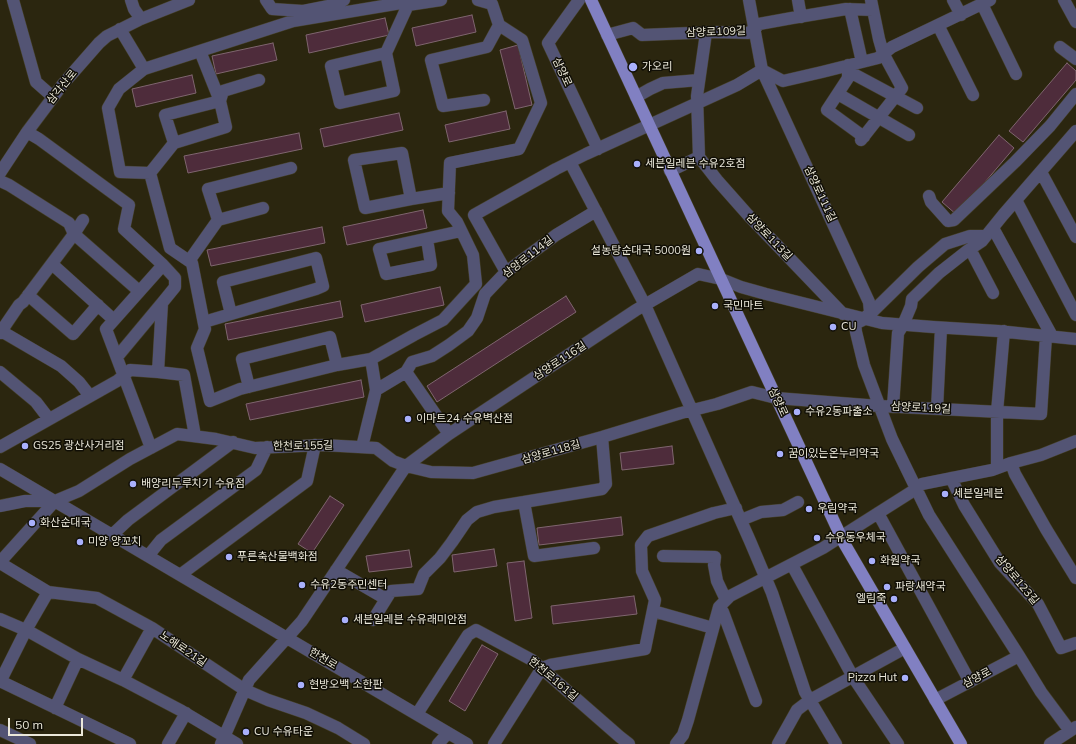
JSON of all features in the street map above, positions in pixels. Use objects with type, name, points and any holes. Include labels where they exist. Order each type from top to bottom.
[{"type":"main road","name":"삼양로","points":[[591,0],[841,537],[961,744]]},
{"type":"street","points":[[13,0],[36,82],[53,97]]},
{"type":"street","points":[[131,0],[134,9],[141,19]]},
{"type":"street","points":[[266,0],[272,9],[303,11],[333,6],[344,0]]},
{"type":"street","points":[[150,173],[120,172],[108,108],[119,89],[144,69],[293,22],[402,3],[408,5],[441,0]]},
{"type":"street","points":[[150,173],[170,248],[192,263],[205,329],[197,348],[210,401],[240,389],[337,365],[371,359],[443,320],[476,284],[473,255],[457,222],[448,211],[450,163],[519,149],[541,103],[522,40],[498,25],[492,4],[478,0]]},
{"type":"street","name":"삼양로","points":[[578,0],[548,43],[598,149]]},
{"type":"street","name":"삼양로111길","points":[[749,0],[762,70],[869,302],[870,312],[865,319]]},
{"type":"street","points":[[798,0],[801,17]]},
{"type":"street","points":[[953,0],[961,14]]},
{"type":"street","points":[[1064,0],[1076,22]]},
{"type":"street","name":"삼각산로","points":[[0,173],[27,132],[62,84],[99,42],[120,29],[181,1]]},
{"type":"street","points":[[506,272],[474,215],[570,162],[698,104],[737,85],[762,70],[783,81],[848,68],[862,62],[878,58],[892,47],[986,2],[1016,74]]},
{"type":"street","points":[[386,53],[332,66],[340,103],[394,91],[386,53],[408,5]]},
{"type":"street","points":[[848,68],[848,78],[826,110],[863,138],[902,88],[883,53],[878,39],[872,5]]},
{"type":"street","name":"삼양로109길","points":[[607,35],[633,28],[642,35],[748,33],[755,29],[759,24],[850,10],[872,5]]},
{"type":"street","points":[[850,10],[862,62]]},
{"type":"street","points":[[484,100],[444,106],[431,60],[487,47],[498,25]]},
{"type":"street","points":[[938,26],[973,95]]},
{"type":"street","points":[[120,29],[144,69]]},
{"type":"street","points":[[670,171],[699,157],[697,96],[706,33]]},
{"type":"street","points":[[1060,47],[1076,59]]},
{"type":"street","points":[[150,173],[174,143],[226,127],[220,101],[200,51]]},
{"type":"street","points":[[848,68],[895,97],[918,108]]},
{"type":"street","points":[[220,101],[224,91],[259,80]]},
{"type":"street","points":[[636,97],[663,83],[699,80]]},
{"type":"street","points":[[838,94],[909,135]]},
{"type":"street","points":[[929,196],[931,202],[948,221],[954,220],[1035,142],[1076,94]]},
{"type":"street","points":[[174,143],[165,115],[220,101]]},
{"type":"street","points":[[27,132],[39,139],[128,205],[124,229],[175,278],[176,287],[117,357]]},
{"type":"street","points":[[893,407],[898,333],[904,325],[912,299],[940,273],[982,241],[1076,132]]},
{"type":"street","points":[[411,199],[402,153],[354,160],[365,208],[449,193]]},
{"type":"street","name":"삼양로113길","points":[[699,157],[748,215],[843,314]]},
{"type":"street","points":[[570,162],[645,305],[766,578],[805,692],[836,744]]},
{"type":"street","points":[[218,220],[208,188],[290,168]]},
{"type":"street","points":[[1041,172],[1076,237]]},
{"type":"street","points":[[0,181],[9,185],[69,223],[74,234],[139,291]]},
{"type":"street","points":[[1016,200],[1076,315]]},
{"type":"street","points":[[189,261],[218,220],[263,208]]},
{"type":"street","name":"삼양로114길","points":[[376,390],[406,372],[412,362],[432,356],[450,345],[468,331],[477,318],[485,294],[506,272],[556,235],[596,212]]},
{"type":"street","points":[[83,220],[52,264],[23,302],[19,305],[1,332],[61,366],[79,382],[90,396]]},
{"type":"street","points":[[427,239],[461,231]]},
{"type":"street","points":[[989,232],[945,244],[918,267],[865,319],[855,324],[856,332],[864,365],[892,439],[929,515],[1041,692],[1073,729],[1058,742]]},
{"type":"street","points":[[989,232],[1049,336]]},
{"type":"street","points":[[970,249],[993,293]]},
{"type":"street","points":[[204,322],[231,314],[323,286],[316,258],[223,282],[231,314]]},
{"type":"street","points":[[52,264],[114,320]]},
{"type":"street","points":[[151,448],[106,329],[163,265]]},
{"type":"street","name":"삼양로116길","points":[[223,740],[249,680],[302,621],[406,466],[449,434],[630,314],[698,274],[720,279],[766,294],[882,323],[1004,331],[1076,339]]},
{"type":"street","points":[[28,295],[73,334],[98,305]]},
{"type":"street","points":[[158,372],[162,303]]},
{"type":"street","points":[[937,409],[941,328]]},
{"type":"street","points":[[997,468],[997,412],[1004,331]]},
{"type":"street","name":"삼양로119길","points":[[776,398],[893,407],[1041,414],[1049,336]]},
{"type":"street","points":[[249,387],[242,359],[330,337],[337,365]]},
{"type":"street","points":[[362,447],[376,390],[371,359]]},
{"type":"street","points":[[0,447],[90,396],[117,380],[130,370],[184,375],[195,436]]},
{"type":"street","points":[[0,372],[36,402],[49,419]]},
{"type":"street","points":[[406,372],[449,434]]},
{"type":"street","name":"삼양로118길","points":[[406,466],[431,472],[473,474],[717,404],[752,392],[776,398]]},
{"type":"street","name":"한천로155길","points":[[55,501],[79,490],[125,462],[177,434],[233,442],[256,448],[315,445],[376,448],[393,461],[406,466]]},
{"type":"street","points":[[373,620],[391,591],[418,589],[424,574],[440,558],[467,520],[476,512],[494,507],[602,489],[606,484],[602,437]]},
{"type":"street","points":[[676,744],[683,734],[688,720],[713,628],[722,604],[730,596],[823,548],[922,484],[997,468],[1041,455],[1076,441]]},
{"type":"street","points":[[112,535],[128,520],[233,442]]},
{"type":"street","points":[[180,575],[307,481],[315,445]]},
{"type":"street","points":[[148,556],[161,540],[256,470],[267,447]]},
{"type":"street","points":[[1011,463],[1015,474],[1046,529],[1076,578]]},
{"type":"street","name":"한천로","points":[[0,469],[467,744]]},
{"type":"street","name":"삼양로123길","points":[[951,478],[964,505],[1000,563],[1038,604],[1061,648],[1076,643]]},
{"type":"street","points":[[0,506],[25,501],[55,501]]},
{"type":"street","points":[[0,563],[55,501]]},
{"type":"street","points":[[524,502],[534,556],[594,548]]},
{"type":"street","points":[[741,520],[761,512],[783,510],[798,502]]},
{"type":"street","points":[[494,744],[542,668],[550,665],[645,649],[656,600],[642,570],[640,545],[648,536],[714,513],[736,508]]},
{"type":"street","points":[[878,513],[970,682]]},
{"type":"street","points":[[663,556],[714,557],[714,565],[723,612],[756,701]]},
{"type":"street","name":"노해로21길","points":[[0,563],[48,592],[97,598],[152,628],[245,690],[268,700],[306,713],[338,728],[364,744]]},
{"type":"street","points":[[792,564],[853,677],[898,744]]},
{"type":"street","points":[[336,570],[386,599]]},
{"type":"street","points":[[48,592],[26,630],[0,682],[130,744]]},
{"type":"street","points":[[653,611],[713,628]]},
{"type":"street","points":[[0,619],[26,630],[78,659],[123,680],[186,713],[223,740],[238,744]]},
{"type":"street","points":[[123,680],[152,628]]},
{"type":"street","name":"한천로161길","points":[[416,714],[468,635],[476,630],[532,660],[629,744]]},
{"type":"street","points":[[778,744],[797,710],[810,700],[905,648]]},
{"type":"street","name":"삼양로","points":[[935,700],[1019,656]]},
{"type":"street","points":[[55,708],[78,659]]},
{"type":"street","points":[[168,744],[186,713]]},
{"type":"street","points":[[0,730],[30,744]]},
{"type":"street","points":[[438,744],[448,733]]},
{"type":"building","points":[[472,15],[476,32],[416,46],[412,28]]},
{"type":"building","points":[[385,18],[389,35],[309,53],[306,35]]},
{"type":"building","points":[[273,43],[277,60],[216,74],[212,56]]},
{"type":"building","points":[[518,45],[532,105],[515,109],[500,50]]},
{"type":"building","points":[[1067,63],[1076,71],[1076,80],[1023,142],[1009,131]]},
{"type":"building","points":[[192,75],[196,93],[136,107],[132,89]]},
{"type":"building","points":[[506,111],[510,129],[449,142],[445,125]]},
{"type":"building","points":[[399,113],[403,130],[324,147],[320,129]]},
{"type":"building","points":[[299,133],[302,149],[188,173],[184,156]]},
{"type":"building","points":[[999,135],[1014,148],[957,215],[942,202]]},
{"type":"building","points":[[423,210],[427,228],[347,245],[343,227]]},
{"type":"building","points":[[322,227],[325,243],[211,266],[207,250]]},
{"type":"building","points":[[440,287],[444,305],[365,322],[361,305]]},
{"type":"building","points":[[566,296],[576,312],[437,402],[427,386]]},
{"type":"building","points":[[340,301],[343,317],[228,340],[225,324]]},
{"type":"building","points":[[361,380],[364,397],[250,420],[246,404]]},
{"type":"building","points":[[672,446],[674,464],[622,470],[620,453]]},
{"type":"building","points":[[330,496],[344,505],[312,553],[298,544]]},
{"type":"building","points":[[621,517],[623,535],[539,545],[537,528]]},
{"type":"building","points":[[494,549],[497,566],[454,572],[452,555]]},
{"type":"building","points":[[409,550],[412,567],[369,572],[366,556]]},
{"type":"building","points":[[524,561],[532,618],[515,621],[507,563]]},
{"type":"building","points":[[634,596],[637,614],[553,624],[551,606]]},
{"type":"building","points":[[482,645],[498,654],[465,711],[449,701]]},
{"type":"place","name":"가오리","points":[[633,67]]},
{"type":"place","name":"세븐일레븐 수유2호점","points":[[637,164]]},
{"type":"place","name":"설농탕순대국 5000원","points":[[699,251]]},
{"type":"place","name":"국민마트","points":[[715,306]]},
{"type":"place","name":"CU","points":[[833,327]]},
{"type":"place","name":"수유2동파출소","points":[[797,412]]},
{"type":"place","name":"이마트24 수유벽산점","points":[[408,419]]},
{"type":"place","name":"GS25 광산사거리점","points":[[25,446]]},
{"type":"place","name":"꿈이있는온누리약국","points":[[780,454]]},
{"type":"place","name":"배양리두루치기 수유점","points":[[133,484]]},
{"type":"place","name":"세븐일레븐","points":[[945,494]]},
{"type":"place","name":"우림약국","points":[[809,509]]},
{"type":"place","name":"화산순대국","points":[[32,523]]},
{"type":"place","name":"수유동우체국","points":[[817,538]]},
{"type":"place","name":"미양 양꼬치","points":[[80,542]]},
{"type":"place","name":"푸른축산물백화점","points":[[229,557]]},
{"type":"place","name":"화원약국","points":[[872,561]]},
{"type":"place","name":"수유2동주민센터","points":[[302,585]]},
{"type":"place","name":"파랑새약국","points":[[887,587]]},
{"type":"place","name":"엘림죽","points":[[894,599]]},
{"type":"place","name":"세븐일레븐 수유래미안점","points":[[345,620]]},
{"type":"place","name":"Pizza Hut","points":[[905,678]]},
{"type":"place","name":"현방오백 소한판","points":[[301,685]]},
{"type":"place","name":"CU 수유타운","points":[[246,732]]}]
